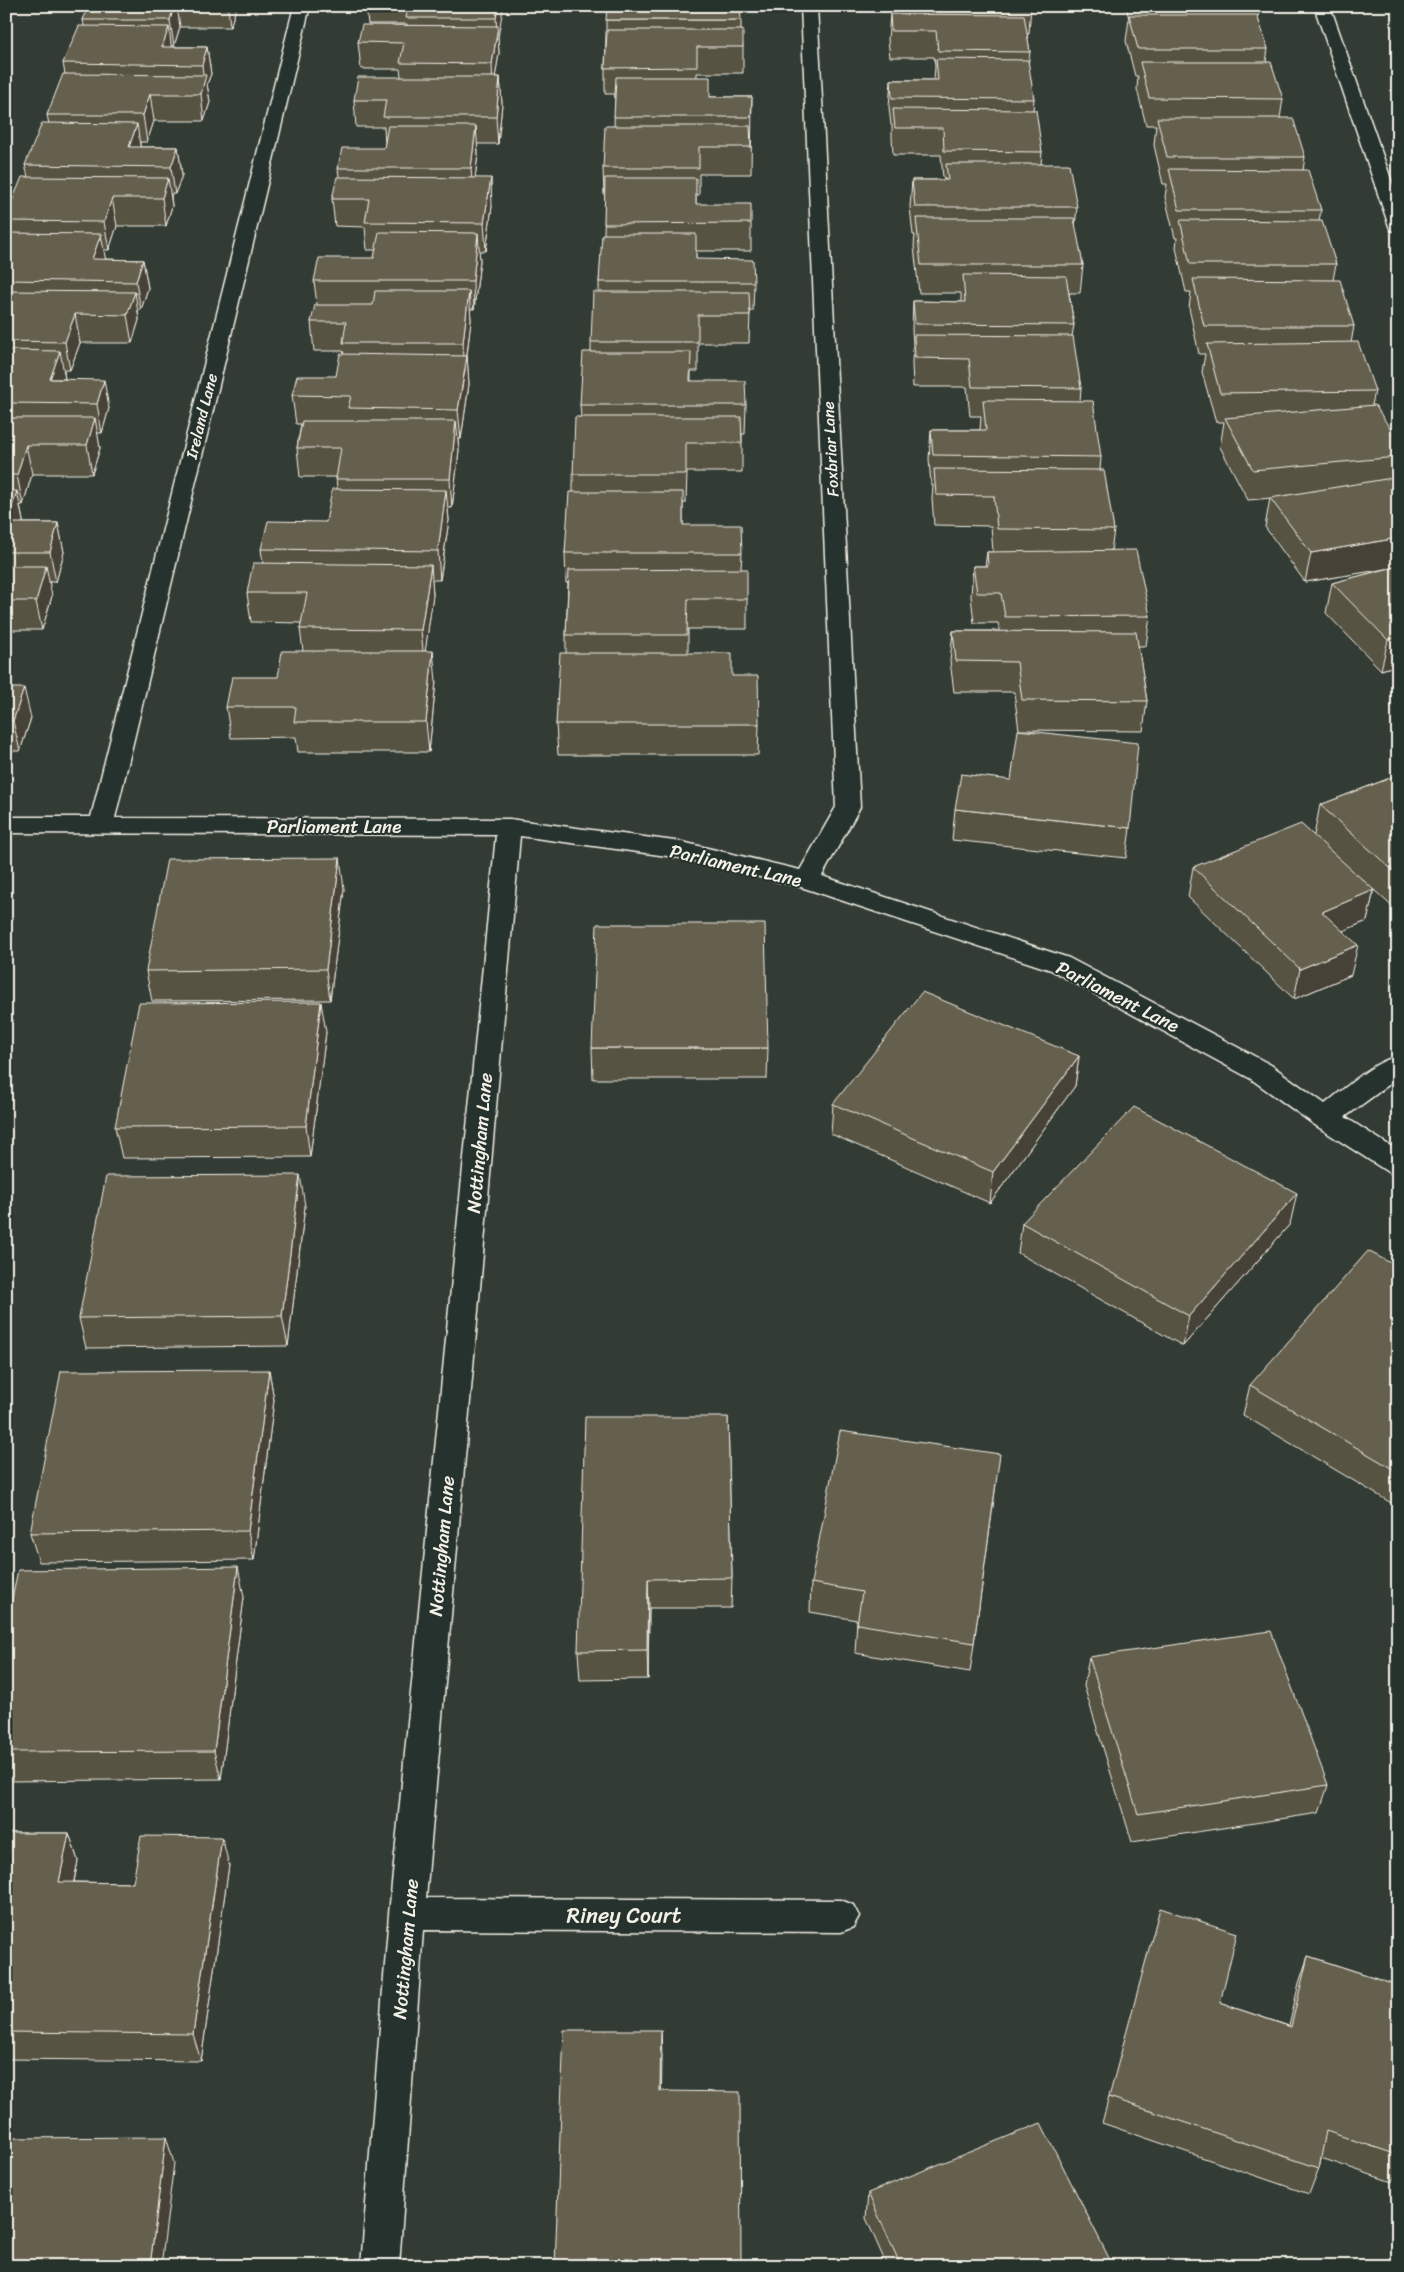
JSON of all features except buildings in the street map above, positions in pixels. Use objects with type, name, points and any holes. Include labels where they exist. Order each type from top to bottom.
[{"type":"street","name":"Ireland Lane","points":[[101,825],[302,6]]},
{"type":"street","name":"Foxbriar Lane","points":[[807,880],[848,807],[809,6]]},
{"type":"street","points":[[1322,6],[1398,226]]},
{"type":"street","name":"Parliament Lane","points":[[6,825],[509,827],[682,850],[807,880],[1060,964],[1261,1072],[1325,1118],[1398,1165]]},
{"type":"street","name":"Nottingham Lane","points":[[380,2266],[407,1914],[509,827]]},
{"type":"street","points":[[1325,1118],[1398,1065]]},
{"type":"street","name":"Riney Court","points":[[407,1914],[841,1916]]}]
